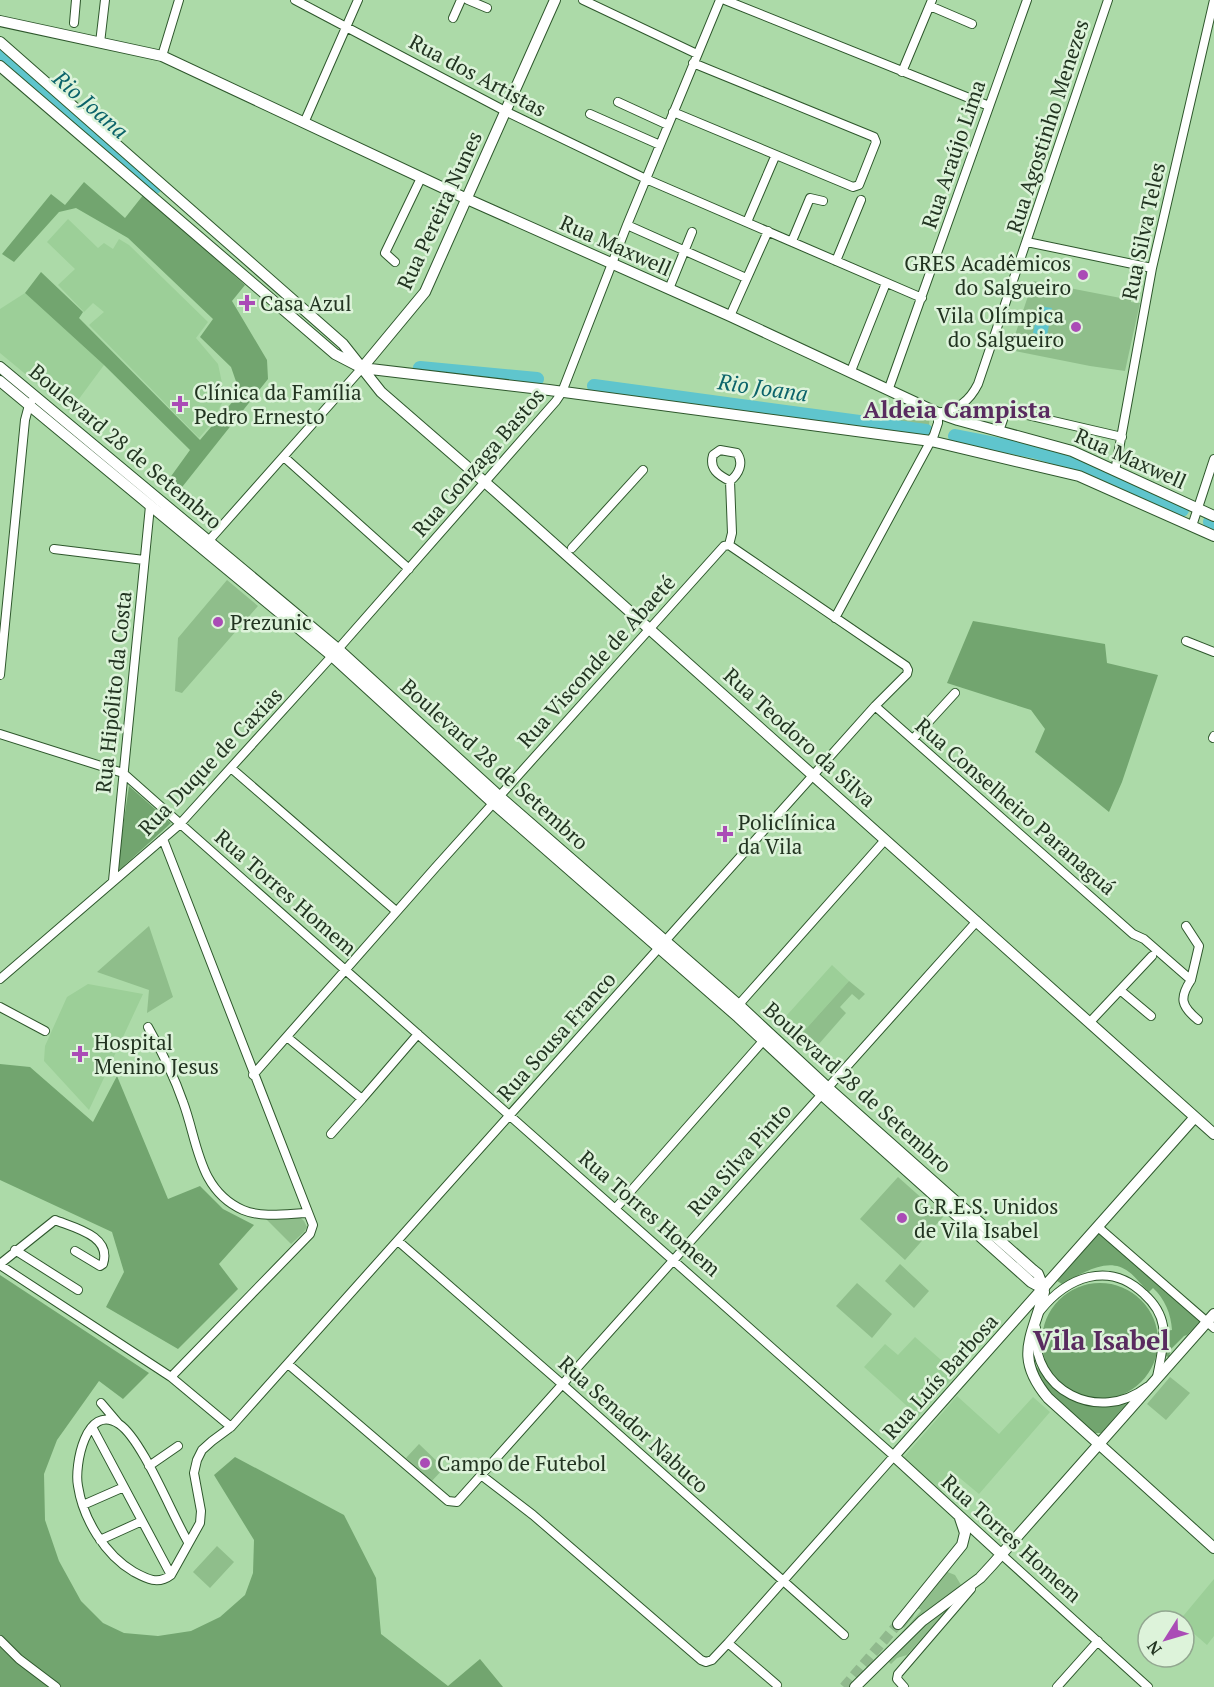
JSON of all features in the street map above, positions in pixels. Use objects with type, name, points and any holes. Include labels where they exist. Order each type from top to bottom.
[{"type":"main road","name":"Rua Pereira Nunes","points":[[362,368],[425,292],[555,0]]},
{"type":"main road","name":"Rua Maxwell","points":[[0,21],[162,56],[467,200],[730,316],[939,413],[1072,451],[1214,516]]},
{"type":"main road","name":"Rua Teodoro da Silva","points":[[0,42],[343,344],[381,392],[486,483],[1214,1134]]},
{"type":"main road","points":[[0,66],[335,354],[362,368]]},
{"type":"main road","points":[[186,226],[193,221],[195,214]]},
{"type":"main road","points":[[203,241],[204,232],[212,228]]},
{"type":"main road","name":"Boulevard 28 de Setembro","points":[[0,368],[33,401],[150,506],[206,545]]},
{"type":"main road","name":"Rua Maxwell","points":[[362,368],[931,441],[1079,476],[1214,536]]},
{"type":"main road","name":"Boulevard 28 de Setembro","points":[[0,381],[33,401],[335,653],[496,799],[739,1011],[824,1091]]},
{"type":"main road","name":"Boulevard 28 de Setembro","points":[[739,1011],[764,1040],[1038,1274],[1044,1288]]},
{"type":"main road","name":"Rua Luís Barbosa","points":[[894,1456],[1196,1117]]},
{"type":"main road","points":[[1044,1288],[1028,1347],[1032,1375],[1048,1398],[1214,1548]]},
{"type":"main road","points":[[855,1687],[922,1621],[980,1578],[1154,1380],[1212,1321]]},
{"type":"main road","name":"Rua Torres Homem","points":[[894,1456],[1002,1555]]},
{"type":"main road","points":[[898,1624],[964,1542],[965,1530],[958,1515]]},
{"type":"street","points":[[74,23],[76,0]]},
{"type":"street","points":[[100,43],[105,0]]},
{"type":"street","points":[[162,56],[178,0]]},
{"type":"street","name":"Rua dos Artistas","points":[[295,0],[507,112],[646,179],[922,298]]},
{"type":"street","points":[[304,123],[358,0]]},
{"type":"street","points":[[453,18],[461,0]]},
{"type":"street","points":[[468,0],[487,8]]},
{"type":"street","points":[[583,0],[697,54]]},
{"type":"street","points":[[722,0],[989,106]]},
{"type":"street","name":"Rua Gonzaga Bastos","points":[[335,653],[486,483],[552,407],[562,392],[693,63],[722,0]]},
{"type":"street","name":"Rua Araújo Lima","points":[[889,388],[1027,0]]},
{"type":"street","name":"Rua Agostinho Menezes","points":[[939,413],[962,405],[973,393],[1027,242],[1108,0]]},
{"type":"street","name":"Rua Silva Teles","points":[[1115,471],[1152,268],[1214,0]]},
{"type":"street","points":[[902,72],[931,3],[972,24]]},
{"type":"street","points":[[673,112],[853,187],[859,185],[876,142],[874,137],[693,63]]},
{"type":"street","points":[[618,102],[668,125]]},
{"type":"street","points":[[590,114],[660,145]]},
{"type":"street","points":[[747,222],[774,159]]},
{"type":"street","points":[[395,262],[385,254],[421,178]]},
{"type":"street","points":[[792,241],[810,198],[823,201]]},
{"type":"street","points":[[836,261],[861,200]]},
{"type":"street","points":[[627,225],[746,278]]},
{"type":"street","points":[[730,316],[768,231]]},
{"type":"street","points":[[669,289],[692,232]]},
{"type":"street","points":[[1027,242],[1152,268]]},
{"type":"street","points":[[851,371],[886,283]]},
{"type":"street","name":"Rua Pereira Nunes","points":[[206,545],[362,368]]},
{"type":"street","points":[[0,675],[25,420],[33,401]]},
{"type":"street","points":[[999,431],[1005,414],[1010,411],[1122,437]]},
{"type":"street","points":[[730,481],[732,533],[729,545],[835,618],[931,441],[939,413]]},
{"type":"street","points":[[284,457],[409,569]]},
{"type":"street","points":[[1192,526],[1214,459]]},
{"type":"street","points":[[572,548],[643,470]]},
{"type":"street","name":"Rua Hipólito da Costa","points":[[113,881],[150,506]]},
{"type":"street","name":"Rua Visconde de Abaeté","points":[[253,1074],[496,799],[724,546],[729,545]]},
{"type":"street","points":[[54,549],[144,560]]},
{"type":"street","name":"Rua Sousa Franco","points":[[171,1575],[200,1523],[201,1511],[194,1473],[202,1450],[231,1427],[814,777],[875,706],[907,674],[906,666],[835,618]]},
{"type":"street","points":[[1186,641],[1214,652]]},
{"type":"street","name":"Rua Duque de Caxias","points":[[0,979],[179,825],[335,653]]},
{"type":"street","points":[[913,739],[955,693]]},
{"type":"street","name":"Rua Conselheiro Paranaguá","points":[[875,706],[1133,934],[1144,939],[1191,980]]},
{"type":"street","points":[[0,734],[123,773]]},
{"type":"street","points":[[231,768],[396,911]]},
{"type":"street","name":"Rua Torres Homem","points":[[123,773],[894,1456]]},
{"type":"street","points":[[163,839],[306,1213],[313,1225],[310,1234],[171,1377]]},
{"type":"street","points":[[739,1011],[742,1001],[885,840]]},
{"type":"street","name":"Rua Silva Pinto","points":[[288,1364],[448,1501],[457,1502],[977,921]]},
{"type":"street","points":[[1186,926],[1199,946],[1191,980],[1184,991],[1183,1000],[1188,1012],[1198,1020]]},
{"type":"street","points":[[1090,1022],[1152,956]]},
{"type":"street","points":[[1120,990],[1151,1016]]},
{"type":"street","points":[[0,1007],[45,1030]]},
{"type":"street","points":[[148,1027],[183,1102],[206,1176],[214,1188],[225,1199],[243,1210],[259,1214],[306,1213]]},
{"type":"street","points":[[332,1134],[418,1034]]},
{"type":"street","points":[[287,1037],[362,1099]]},
{"type":"street","points":[[615,1209],[764,1040]]},
{"type":"street","points":[[75,1251],[100,1266],[103,1264],[105,1249],[101,1244],[91,1235],[55,1220],[15,1250],[0,1265],[171,1377],[231,1427]]},
{"type":"street","points":[[1098,1227],[1212,1321]]},
{"type":"street","name":"Rua Senador Nabuco","points":[[398,1241],[844,1635]]},
{"type":"street","points":[[15,1250],[78,1290]]},
{"type":"street","points":[[1103,1274],[1130,1283],[1149,1299],[1158,1312],[1163,1326],[1162,1346],[1154,1380],[1132,1395],[1102,1402],[1083,1401],[1055,1384],[1046,1373],[1040,1360],[1036,1340],[1038,1315],[1050,1298],[1069,1286],[1083,1278],[1103,1274]]},
{"type":"street","points":[[1044,1288],[1069,1286]]},
{"type":"street","points":[[100,1403],[131,1437],[149,1466],[188,1542]]},
{"type":"street","points":[[92,1427],[171,1575],[164,1581],[156,1581],[122,1565],[108,1551],[83,1505],[77,1486],[78,1457],[82,1442],[92,1427],[106,1420],[118,1423]]},
{"type":"street","points":[[149,1466],[178,1446]]},
{"type":"street","name":"Rua Luís Barbosa","points":[[481,1475],[532,1515],[706,1662],[712,1660],[728,1643],[894,1456]]},
{"type":"street","points":[[83,1505],[124,1487]]},
{"type":"street","points":[[100,1540],[142,1521]]},
{"type":"street","name":"Rua Torres Homem","points":[[1002,1555],[1148,1687]]},
{"type":"street","points":[[904,1687],[897,1677],[980,1578]]},
{"type":"street","points":[[0,1640],[19,1659],[56,1687]]},
{"type":"street","points":[[1057,1687],[1098,1641]]},
{"type":"street","points":[[728,1643],[777,1685]]},
{"type":"shaded area","points":[[84,182],[125,218],[144,194],[245,285],[232,301],[267,360],[268,379],[175,496],[164,486],[190,450],[104,365],[25,293],[41,272],[83,312],[79,318],[200,440],[240,393],[231,367],[200,337],[213,319],[128,238],[76,208],[59,212],[14,262],[2,254],[51,194],[65,205]]},
{"type":"shaded area","points":[[68,219],[98,248],[104,243],[113,249],[119,239],[129,245],[208,322],[196,338],[218,364],[225,397],[212,423],[199,438],[89,325],[104,312],[93,303],[84,312],[58,285],[75,269],[47,242]]},
{"type":"shaded area","name":"Vila Olímpica do Salgueiro","points":[[1033,281],[1140,303],[1125,371],[1010,350]]},
{"type":"shaded area","points":[[25,293],[104,365],[70,411],[0,353],[0,309]]},
{"type":"shaded area","points":[[908,404],[930,414],[929,425],[878,418],[904,415]]},
{"type":"shaded area","name":"Prezunic","points":[[227,580],[258,606],[182,693],[175,691],[178,638]]},
{"type":"shaded area","points":[[973,621],[1105,644],[1107,663],[1158,675],[1122,782],[1109,812],[1035,752],[1045,729],[1031,710],[947,683]]},
{"type":"shaded area","points":[[129,786],[171,823],[116,873]]},
{"type":"shaded area","points":[[149,926],[173,997],[147,1013],[149,990],[97,972]]},
{"type":"shaded area","points":[[832,965],[849,981],[796,1040],[779,1024]]},
{"type":"shaded area","points":[[849,981],[865,994],[859,1000],[852,994],[840,1007],[846,1013],[811,1053],[796,1040]]},
{"type":"shaded area","name":"Hospital Menino Jesus","points":[[88,984],[143,994],[89,1110],[44,1061],[45,1046],[67,997]]},
{"type":"shaded area","points":[[0,1064],[30,1067],[93,1122],[117,1076],[168,1199],[200,1186],[223,1209],[254,1225],[219,1264],[238,1289],[178,1349],[106,1307],[124,1272],[112,1232],[0,1180]]},
{"type":"shaded area","name":"G.R.E.S. Unidos de Vila Isabel","points":[[898,1177],[943,1217],[905,1260],[860,1219]]},
{"type":"shaded area","points":[[300,1217],[307,1227],[291,1244],[265,1218]]},
{"type":"shaded area","points":[[1099,1233],[1200,1321],[1171,1349],[1169,1357],[1164,1356],[1166,1331],[1172,1330],[1170,1318],[1167,1307],[1153,1288],[1149,1292],[1129,1272],[1112,1265],[1086,1271],[1062,1284],[1057,1281]]},
{"type":"shaded area","points":[[900,1264],[929,1291],[914,1308],[885,1281]]},
{"type":"shaded area","points":[[0,1275],[149,1373],[123,1399],[99,1381],[57,1440],[44,1474],[45,1520],[59,1561],[81,1601],[103,1623],[124,1633],[158,1636],[191,1631],[220,1617],[245,1595],[253,1573],[254,1540],[214,1475],[235,1457],[344,1515],[376,1578],[381,1634],[448,1686],[480,1659],[503,1687],[0,1687]]},
{"type":"shaded area","points":[[857,1283],[892,1314],[872,1338],[836,1306]]},
{"type":"shaded area","points":[[1100,1283],[1122,1287],[1141,1300],[1154,1319],[1158,1341],[1154,1363],[1141,1382],[1122,1395],[1100,1399],[1078,1395],[1059,1382],[1046,1363],[1042,1341],[1046,1319],[1059,1300],[1078,1287]]},
{"type":"shaded area","points":[[915,1337],[957,1374],[918,1416],[864,1367],[885,1344],[898,1355]]},
{"type":"shaded area","points":[[1036,1366],[1051,1385],[1064,1396],[1078,1403],[1098,1407],[1127,1403],[1101,1433],[1095,1433],[1049,1391]]},
{"type":"shaded area","points":[[1170,1377],[1190,1393],[1166,1420],[1147,1404]]},
{"type":"shaded area","points":[[957,1396],[999,1434],[1033,1397],[1050,1412],[979,1494],[955,1474],[940,1490],[904,1457]]},
{"type":"shaded area","name":"Campo de Futebol","points":[[419,1444],[444,1468],[431,1482],[406,1458]]},
{"type":"shaded area","points":[[217,1546],[234,1562],[210,1588],[193,1572]]},
{"type":"shaded area","points":[[945,1571],[955,1575],[961,1585],[926,1611],[884,1652],[921,1611],[916,1609],[904,1628],[902,1624]]},
{"type":"shaded area","points":[[1214,1579],[1214,1636],[1207,1645],[1196,1635],[1196,1609],[1189,1609]]},
{"type":"shaded area","points":[[954,1602],[907,1655],[897,1658],[891,1664],[888,1661],[930,1619]]},
{"type":"water","points":[[1039,306],[1052,308],[1047,336],[1033,333]]},
{"type":"waterway","name":"Rio Joana","points":[[0,54],[155,187]]},
{"type":"waterway","name":"Rio Joana","points":[[420,368],[537,379]]},
{"type":"waterway","name":"Rio Joana","points":[[594,386],[926,431]]},
{"type":"waterway","name":"Rio Joana","points":[[955,436],[1036,452],[1081,465],[1182,510]]},
{"type":"waterway","name":"Rio Joana","points":[[1210,522],[1214,524]]},
{"type":"tunnel","points":[[844,1687],[898,1624]]},
{"type":"place","name":"GRES Acadêmicos do Salgueiro","points":[[1083,275]]},
{"type":"place","name":"Casa Azul","points":[[247,303]]},
{"type":"place","name":"Vila Olímpica do Salgueiro","points":[[1076,327]]},
{"type":"place","name":"Clínica da Família Pedro Ernesto","points":[[180,404]]},
{"type":"place","name":"Prezunic","points":[[218,622]]},
{"type":"place","name":"Policlínica da Vila","points":[[725,834]]},
{"type":"place","name":"Hospital Menino Jesus","points":[[80,1054]]},
{"type":"place","name":"G.R.E.S. Unidos de Vila Isabel","points":[[902,1218]]},
{"type":"place","name":"Campo de Futebol","points":[[425,1463]]},
{"type":"district","name":"Aldeia Campista","points":[[957,409]]},
{"type":"district","name":"Vila Isabel","points":[[1101,1340]]}]
